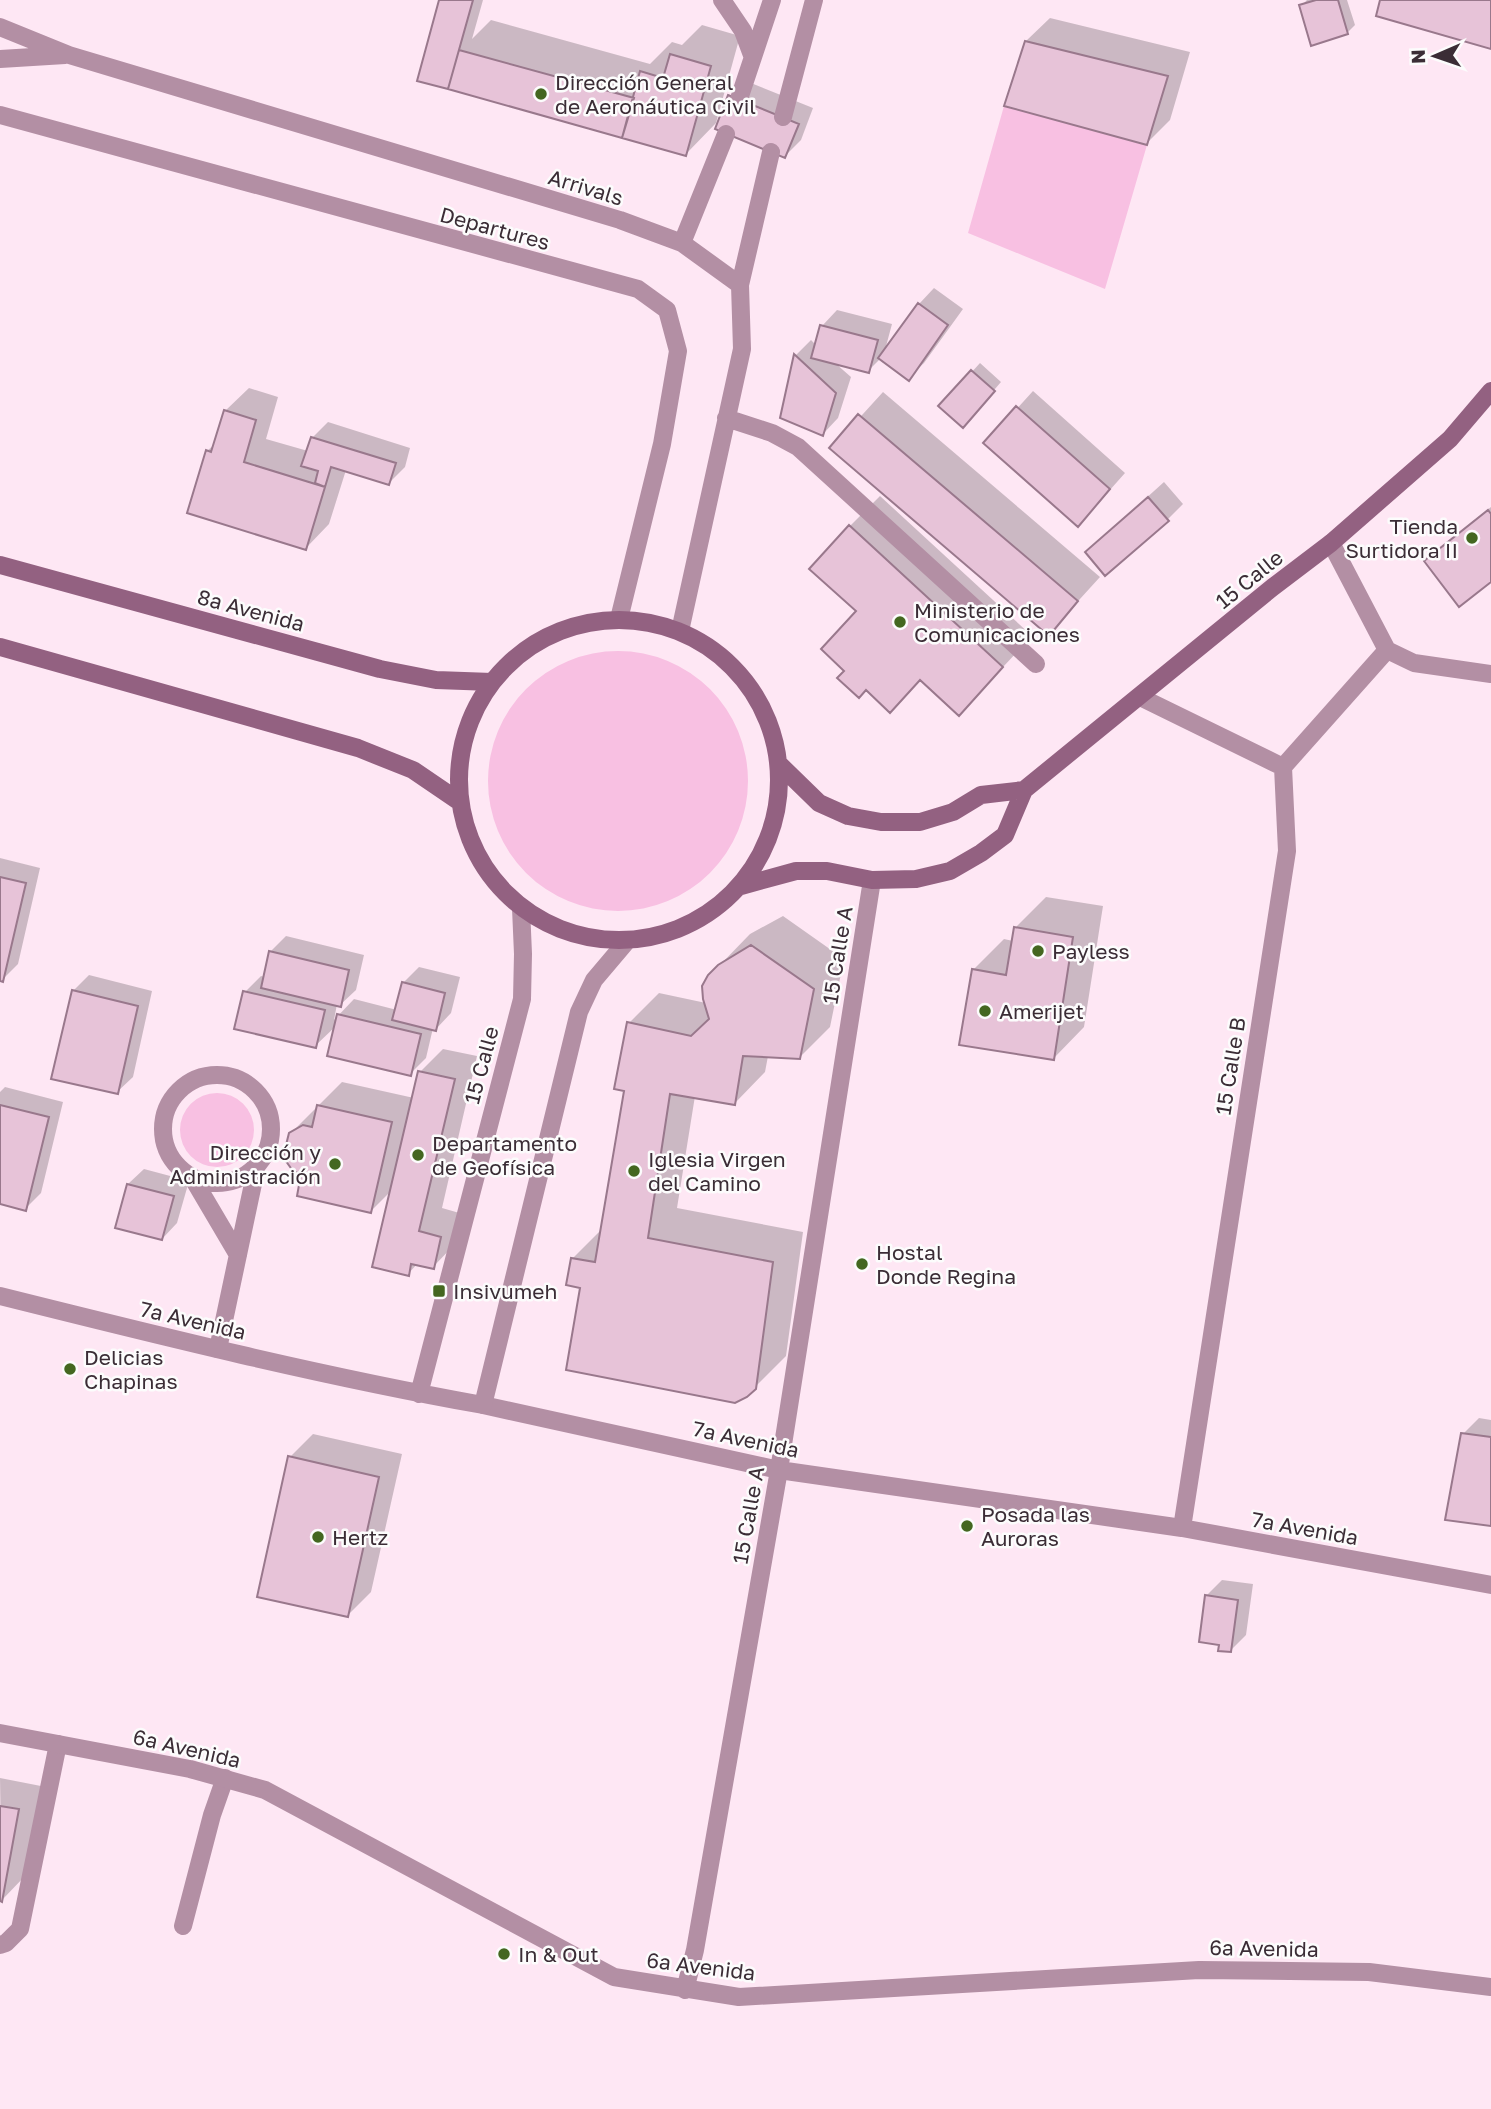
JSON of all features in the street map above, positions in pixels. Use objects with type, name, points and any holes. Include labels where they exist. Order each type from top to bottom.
[{"type":"main road","name":"15 Calle","points":[[741,886],[796,870],[827,871],[872,880],[916,879],[950,871],[981,853],[1006,835],[1024,790],[1331,543],[1450,439],[1491,391]]},
{"type":"main road","name":"8a Avenida","points":[[0,565],[380,669],[436,680],[492,682]]},
{"type":"main road","points":[[619,619],[680,631],[717,652],[748,683],[768,721],[779,764],[777,807],[764,850],[741,886],[708,915],[669,934],[627,942],[589,939],[553,927],[521,908],[492,878],[471,842],[460,802],[460,760],[471,719],[492,682],[517,656],[562,630],[590,622],[619,619]]},
{"type":"main road","points":[[0,647],[358,748],[413,770],[460,802]]},
{"type":"main road","points":[[779,764],[819,803],[848,816],[881,822],[920,822],[953,812],[981,795],[1024,790]]},
{"type":"street","points":[[722,0],[743,31],[752,55]]},
{"type":"street","points":[[739,99],[772,0]]},
{"type":"street","points":[[783,117],[814,0]]},
{"type":"street","points":[[0,27],[69,55]]},
{"type":"street","points":[[0,59],[69,55]]},
{"type":"street","name":"Arrivals","points":[[69,55],[620,220],[682,243],[740,285]]},
{"type":"street","name":"Departures","points":[[0,115],[638,289],[667,310],[678,351],[662,444],[619,619]]},
{"type":"street","points":[[682,243],[726,134]]},
{"type":"street","points":[[680,631],[742,349],[740,285],[771,152]]},
{"type":"street","points":[[726,418],[772,433],[798,447],[1036,664]]},
{"type":"street","points":[[1331,543],[1387,650],[1414,663],[1491,674]]},
{"type":"street","points":[[1140,697],[1283,767],[1387,650]]},
{"type":"street","name":"15 Calle B","points":[[1182,1528],[1287,851],[1283,767]]},
{"type":"street","name":"15 Calle A","points":[[685,1990],[695,1950],[779,1470],[872,880]]},
{"type":"street","name":"15 Calle","points":[[419,1394],[522,999],[521,908]]},
{"type":"street","points":[[483,1405],[579,1012],[594,979],[627,942]]},
{"type":"street","points":[[218,1349],[238,1255],[257,1165],[266,1150],[271,1132],[269,1115],[261,1099],[248,1086],[233,1078],[215,1075],[198,1079],[183,1087],[171,1101],[164,1117],[163,1135],[168,1152],[178,1167],[192,1178],[238,1255]]},
{"type":"street","points":[[192,1178],[209,1183],[227,1182],[243,1176],[257,1165]]},
{"type":"street","name":"7a Avenida","points":[[0,1296],[419,1394],[483,1405],[779,1470],[1182,1528],[1491,1585]]},
{"type":"street","name":"6a Avenida","points":[[0,1733],[225,1777],[265,1790],[614,1977],[685,1990],[739,1997],[1199,1970],[1369,1972],[1491,1987]]},
{"type":"street","points":[[0,1945],[6,1943],[20,1929],[58,1744]]},
{"type":"street","points":[[183,1926],[212,1815],[225,1777]]},
{"type":"shaded area","points":[[1004,106],[1147,145],[1105,289],[968,233]]},
{"type":"shaded area","points":[[605,651],[631,651],[656,656],[679,666],[701,680],[719,698],[743,743],[748,781],[743,819],[733,842],[719,864],[701,882],[656,906],[631,911],[605,911],[580,906],[557,896],[535,882],[517,864],[493,819],[488,794],[488,768],[493,743],[503,720],[517,698],[535,680],[580,656]]},
{"type":"shaded area","points":[[217,1093],[238,1099],[248,1109],[254,1130],[248,1151],[238,1161],[217,1167],[196,1161],[186,1151],[180,1130],[186,1109],[196,1099]]},
{"type":"building","points":[[439,0],[473,0],[448,89],[417,81]]},
{"type":"building","points":[[1316,0],[1338,0],[1348,34],[1311,46],[1299,5]]},
{"type":"building","points":[[1380,0],[1491,0],[1491,49],[1376,16]]},
{"type":"building","points":[[1025,41],[1168,76],[1147,145],[1004,106]]},
{"type":"building","name":"Dirección General de Aeronáutica Civil","points":[[459,50],[634,98],[622,138],[448,89]]},
{"type":"building","name":"Dirección General de Aeronáutica Civil","points":[[670,54],[711,66],[686,156],[622,138],[640,71],[663,78]]},
{"type":"building","points":[[728,95],[799,124],[785,158],[715,129]]},
{"type":"building","points":[[918,303],[948,325],[909,381],[878,358]]},
{"type":"building","points":[[820,325],[878,340],[869,373],[811,358]]},
{"type":"building","points":[[794,354],[836,393],[823,436],[780,418]]},
{"type":"building","points":[[971,370],[995,391],[963,428],[938,406]]},
{"type":"building","points":[[1016,406],[1110,489],[1078,527],[983,443]]},
{"type":"building","points":[[224,410],[256,420],[244,462],[325,487],[306,550],[187,513],[206,450],[211,452]]},
{"type":"building","points":[[858,414],[1078,601],[1049,636],[829,448]]},
{"type":"building","points":[[311,437],[396,463],[389,485],[331,467],[325,487],[315,483],[318,471],[301,466]]},
{"type":"building","points":[[1148,497],[1169,521],[1105,576],[1085,552]]},
{"type":"building","name":"Tienda Surtidora II","points":[[1488,510],[1491,514],[1491,582],[1459,607],[1424,561]]},
{"type":"building","name":"Ministerio de Comunicaciones","points":[[849,525],[1003,667],[959,716],[920,680],[890,713],[866,690],[859,698],[837,678],[844,671],[821,649],[856,611],[809,569]]},
{"type":"building","points":[[0,877],[26,883],[3,982],[0,981]]},
{"type":"building","points":[[1014,927],[1073,937],[1054,1060],[959,1045],[972,969],[1006,975]]},
{"type":"building","name":"Iglesia Virgen del Camino","points":[[751,945],[814,989],[800,1059],[743,1056],[735,1105],[670,1094],[648,1238],[773,1262],[756,1389],[735,1403],[566,1370],[580,1288],[566,1285],[571,1258],[595,1262],[624,1091],[614,1089],[627,1022],[691,1036],[709,1019],[702,986],[708,975],[718,965]]},
{"type":"building","points":[[269,951],[349,970],[341,1007],[261,988]]},
{"type":"building","points":[[402,982],[445,993],[436,1031],[392,1020]]},
{"type":"building","points":[[72,990],[138,1006],[118,1094],[51,1079]]},
{"type":"building","points":[[243,991],[325,1010],[316,1048],[234,1029]]},
{"type":"building","points":[[337,1014],[421,1034],[411,1076],[327,1056]]},
{"type":"building","name":"Departamento de Geofísica","points":[[418,1071],[455,1079],[419,1231],[441,1237],[434,1269],[411,1264],[409,1276],[372,1267]]},
{"type":"building","points":[[0,1105],[49,1117],[26,1211],[0,1204]]},
{"type":"building","name":"Dirección y Administración","points":[[317,1105],[392,1122],[371,1213],[297,1196],[301,1174],[293,1171],[283,1157],[289,1133],[303,1125],[312,1127]]},
{"type":"building","points":[[127,1184],[174,1196],[162,1240],[115,1228]]},
{"type":"building","points":[[1461,1433],[1491,1437],[1491,1526],[1445,1520]]},
{"type":"building","name":"Hertz","points":[[288,1456],[379,1477],[348,1617],[257,1597]]},
{"type":"building","points":[[1205,1595],[1238,1600],[1231,1652],[1218,1651],[1219,1645],[1199,1642]]},
{"type":"building","points":[[0,1806],[19,1809],[2,1902],[0,1901]]},
{"type":"place","name":"Dirección General de Aeronáutica Civil","points":[[541,94]]},
{"type":"place","name":"Tienda Surtidora II","points":[[1472,538]]},
{"type":"place","name":"Ministerio de Comunicaciones","points":[[900,622]]},
{"type":"place","name":"Payless","points":[[1038,951]]},
{"type":"place","name":"Amerijet","points":[[985,1011]]},
{"type":"place","name":"Departamento de Geofísica","points":[[418,1155]]},
{"type":"place","name":"Dirección y Administración","points":[[335,1164]]},
{"type":"place","name":"Iglesia Virgen del Camino","points":[[634,1171]]},
{"type":"place","name":"Hostal Donde Regina","points":[[862,1264]]},
{"type":"place","name":"Insivumeh","points":[[439,1291]]},
{"type":"place","name":"Delicias Chapinas","points":[[70,1369]]},
{"type":"place","name":"Posada las Auroras","points":[[967,1526]]},
{"type":"place","name":"Hertz","points":[[318,1537]]},
{"type":"place","name":"In & Out","points":[[504,1954]]}]
